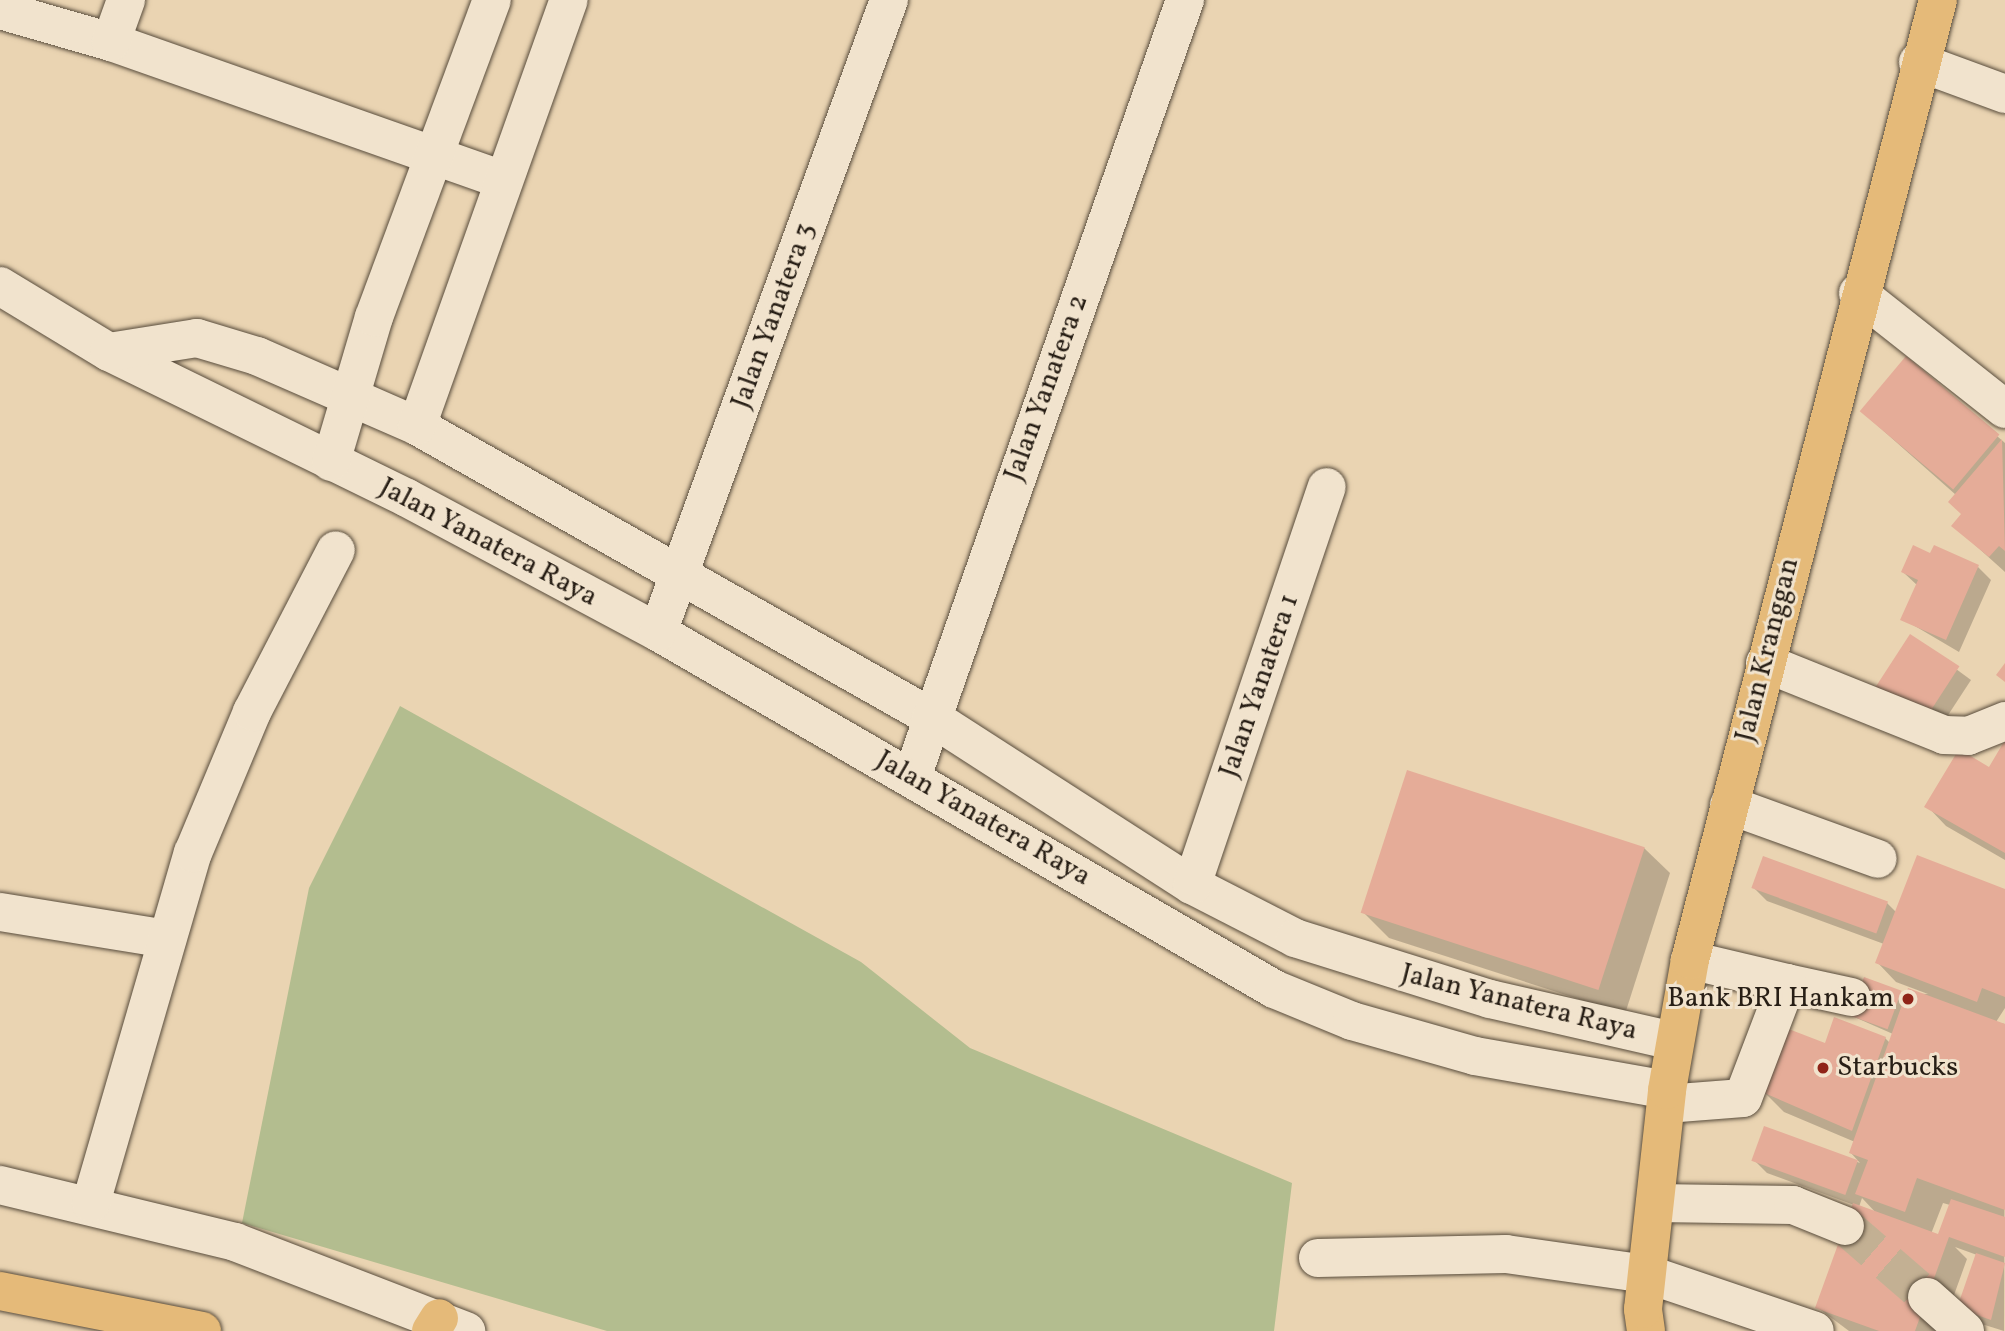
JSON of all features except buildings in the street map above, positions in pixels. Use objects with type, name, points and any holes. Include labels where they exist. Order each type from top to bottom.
[{"type":"main road","name":"Jalan Kranggan","points":[[1642,1311],[1673,1041],[1690,960],[1858,293],[1918,62],[1938,0]]},
{"type":"main road","points":[[0,1291],[202,1331]]},
{"type":"street","points":[[111,42],[126,0]]},
{"type":"street","points":[[331,462],[350,396],[432,156],[492,0]]},
{"type":"street","points":[[417,426],[502,180],[569,0]]},
{"type":"street","name":"Jalan Yanatera 3","points":[[658,632],[888,0]]},
{"type":"street","name":"Jalan Yanatera 2","points":[[912,777],[1185,0]]},
{"type":"street","points":[[0,9],[111,42],[502,180]]},
{"type":"street","points":[[1918,62],[2005,94]]},
{"type":"street","name":"Jalan Yanatera Raya","points":[[0,286],[109,352],[331,462],[658,632],[1274,989],[1416,1039],[1483,1058],[1667,1097],[1743,1098],[1787,983]]},
{"type":"street","points":[[1858,293],[2005,409]]},
{"type":"street","name":"Jalan Yanatera Raya","points":[[109,352],[197,338],[350,396],[417,426],[681,573],[931,717],[1192,885],[1295,938],[1435,984],[1673,1041]]},
{"type":"street","name":"Jalan Yanatera 1","points":[[1192,885],[1327,487]]},
{"type":"street","points":[[91,1203],[194,853],[241,737],[336,550]]},
{"type":"street","points":[[1765,663],[1944,735],[1968,736],[2005,721]]},
{"type":"street","points":[[1729,805],[1878,859]]},
{"type":"street","points":[[0,912],[167,939]]},
{"type":"street","points":[[1690,960],[1851,997]]},
{"type":"street","points":[[1416,1039],[1435,984]]},
{"type":"street","points":[[0,1185],[91,1203],[235,1241],[445,1327]]},
{"type":"street","points":[[1655,1203],[1793,1205],[1845,1226]]},
{"type":"street","points":[[1318,1258],[1506,1254],[1642,1311],[1815,1331]]},
{"type":"street","points":[[1927,1297],[1965,1331]]},
{"type":"green space","points":[[400,706],[861,962],[970,1048],[1292,1183],[1274,1331],[607,1331],[242,1223],[309,888]]},
{"type":"tunnel","points":[[1845,1226],[1927,1297]]},
{"type":"place","name":"Bank BRI Hankam","points":[[1908,999]]},
{"type":"place","name":"Starbucks","points":[[1823,1068]]}]
